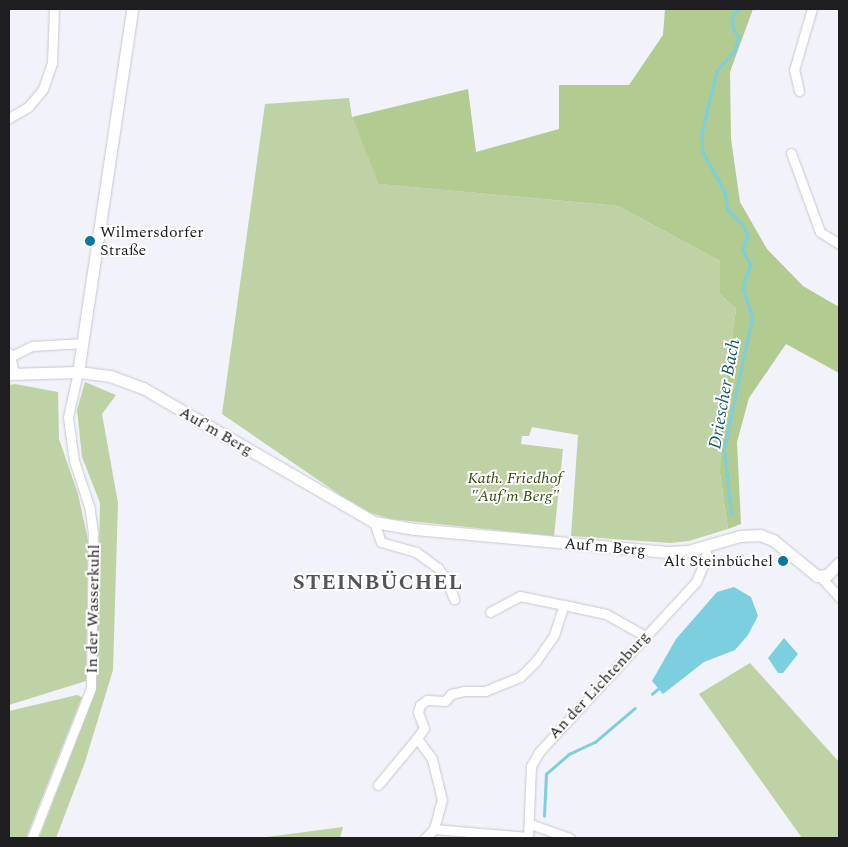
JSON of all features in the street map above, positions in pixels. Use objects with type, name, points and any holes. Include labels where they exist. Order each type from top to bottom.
[{"type":"street","points":[[9,118],[36,100],[48,78],[54,50],[54,9]]},
{"type":"street","points":[[78,372],[132,9]]},
{"type":"street","points":[[799,91],[794,70],[812,9]]},
{"type":"street","points":[[791,153],[820,232],[839,244]]},
{"type":"street","points":[[11,373],[9,355],[32,346],[83,343]]},
{"type":"street","name":"Auf'm Berg","points":[[11,373],[78,372],[110,376],[143,388],[374,522],[414,530],[667,552],[704,546],[740,536],[767,537],[810,572],[821,577]]},
{"type":"street","name":"In der Wasserkuhl","points":[[32,838],[91,688],[93,533],[89,506],[74,461],[68,417],[78,372]]},
{"type":"street","points":[[374,522],[381,542],[416,552],[438,568],[446,579],[454,599]]},
{"type":"street","name":"An der Lichtenburg","points":[[528,838],[531,766],[538,752],[696,582],[707,556],[704,546]]},
{"type":"street","points":[[839,563],[821,577],[839,597]]},
{"type":"street","points":[[490,612],[520,596],[606,614],[645,636]]},
{"type":"street","points":[[378,785],[424,728],[418,712],[427,700],[445,701],[451,694],[464,691],[485,691],[520,677],[536,662],[554,635],[564,605]]},
{"type":"street","points":[[417,738],[432,759],[442,800],[434,829],[425,838]]},
{"type":"street","points":[[530,824],[570,838]]},
{"type":"street","points":[[434,829],[528,838]]},
{"type":"green space","points":[[665,9],[753,9],[730,72],[731,139],[740,202],[767,249],[803,286],[839,307],[839,373],[786,344],[749,398],[737,442],[741,524],[728,529],[720,473],[721,419],[736,309],[720,294],[720,261],[618,206],[379,184],[352,117],[468,89],[476,152],[559,129],[559,85],[629,85],[663,35]]},
{"type":"green space","name":"Kath. Friedhof \"Auf'm Berg\"","points":[[349,98],[352,117],[380,184],[618,206],[720,261],[720,294],[736,309],[721,419],[720,473],[728,529],[689,541],[670,543],[571,536],[578,435],[532,427],[529,436],[522,436],[521,444],[563,449],[554,536],[390,519],[371,513],[340,495],[222,414],[265,104]]},
{"type":"green space","points":[[85,382],[116,395],[102,414],[118,503],[113,670],[85,762],[56,838],[39,838],[96,690],[100,503],[82,457],[77,410]]},
{"type":"green space","points":[[15,384],[58,392],[59,439],[78,494],[88,540],[86,681],[9,705],[9,385]]},
{"type":"green space","points":[[750,663],[839,762],[839,838],[802,838],[699,694]]},
{"type":"green space","points":[[77,695],[82,697],[26,838],[9,838],[9,711]]},
{"type":"green space","points":[[343,827],[340,838],[259,838]]},
{"type":"water","points":[[734,587],[751,597],[758,616],[748,635],[735,650],[704,662],[663,694],[652,681],[676,639],[717,592]]},
{"type":"water","points":[[784,638],[798,654],[783,673],[778,673],[768,658]]},
{"type":"waterway","name":"Driescher Bach","points":[[740,9],[733,15],[733,28],[739,37],[735,51],[717,71],[702,135],[703,152],[725,192],[728,210],[742,223],[748,235],[743,250],[751,265],[747,275]]},
{"type":"waterway","name":"Driescher Bach","points":[[731,515],[724,449],[752,317],[743,289],[745,279]]},
{"type":"waterway","name":"Driescher Bach","points":[[652,694],[660,687]]},
{"type":"waterway","name":"Driescher Bach","points":[[544,816],[546,774],[569,754],[595,742],[635,708]]},
{"type":"place","name":"Wilmersdorfer Straße","points":[[90,241]]},
{"type":"place","name":"Alt Steinbüchel","points":[[783,561]]},
{"type":"district","name":"STEINBÜCHEL","points":[[378,583]]}]
